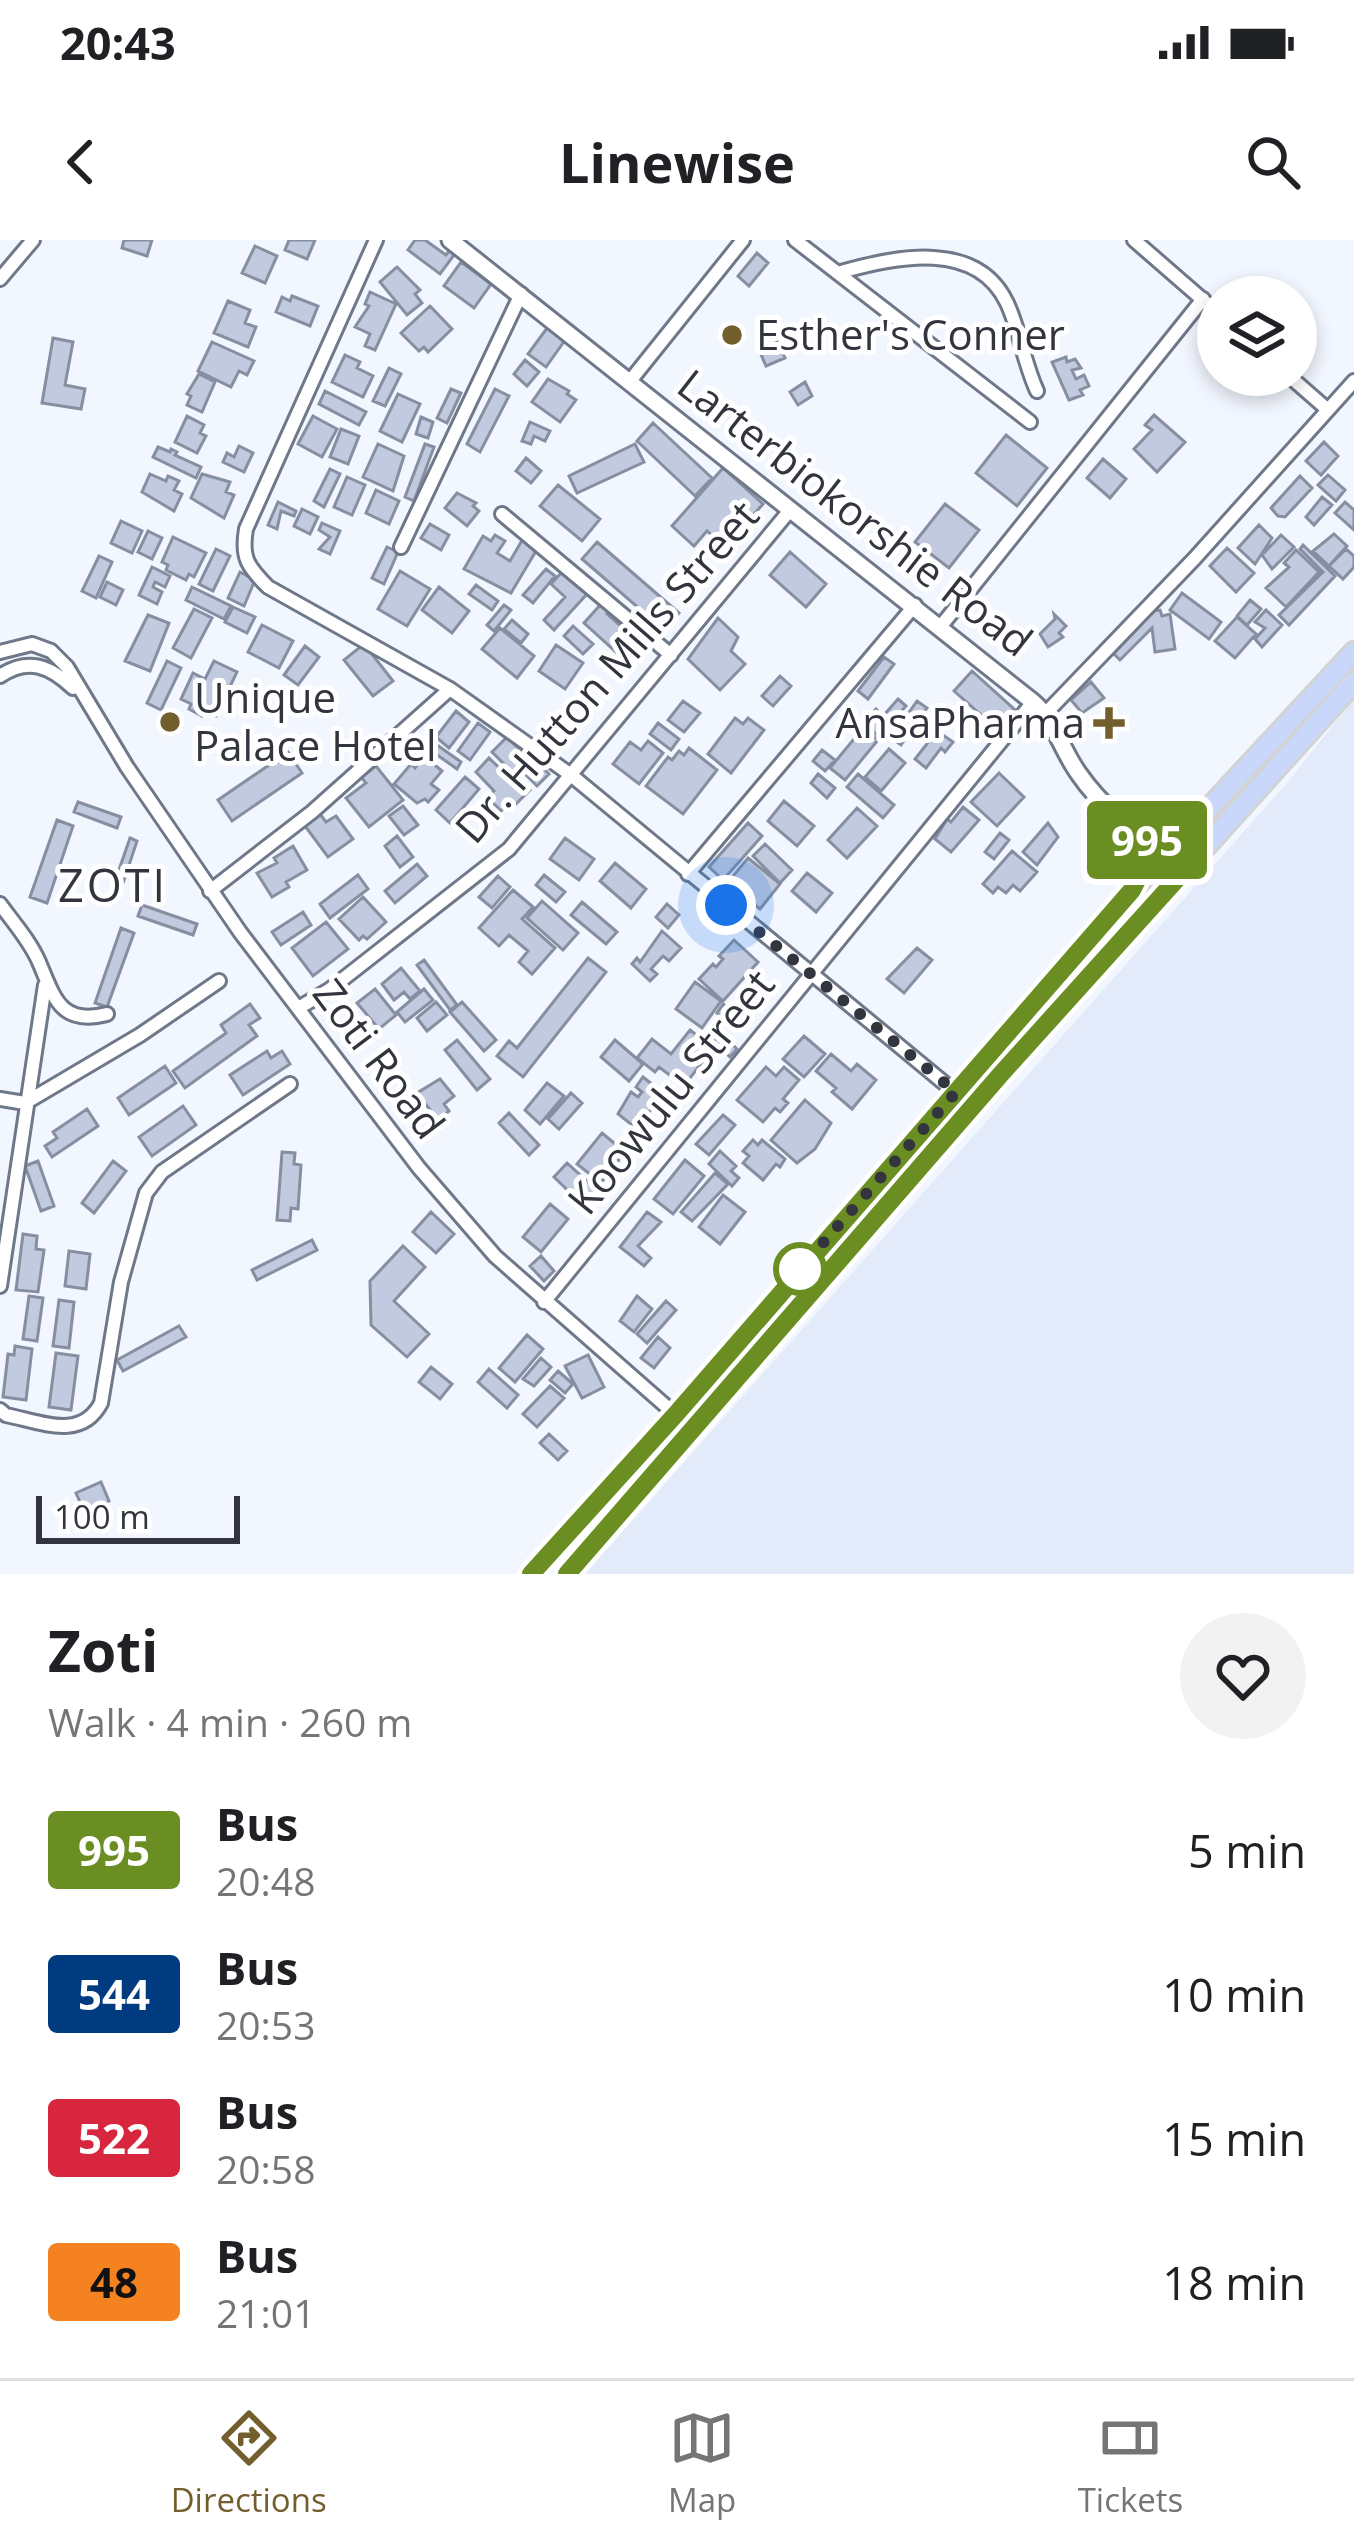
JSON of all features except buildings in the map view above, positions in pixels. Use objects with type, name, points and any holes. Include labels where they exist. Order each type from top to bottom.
[{"type":"main road","points":[[531,1574],[1132,890],[1354,652]]},
{"type":"main road","points":[[567,1574],[1354,682]]},
{"type":"main road","points":[[1132,890],[1142,872],[1144,851],[1137,832],[1175,830],[1194,823]]},
{"type":"main road","points":[[1090,976],[1100,954],[1143,902],[1166,856]]},
{"type":"street","points":[[0,279],[33,240]]},
{"type":"street","points":[[376,240],[246,529],[243,556],[247,566],[268,587],[450,689],[571,775],[956,1092]]},
{"type":"street","name":"Larterbiokorshie Road","points":[[450,240],[1040,707],[1081,778],[1185,870]]},
{"type":"street","points":[[630,381],[743,240]]},
{"type":"street","points":[[795,240],[1030,422]]},
{"type":"street","points":[[962,259],[967,240]]},
{"type":"street","points":[[1134,240],[1197,294]]},
{"type":"street","points":[[841,272],[919,256],[962,259],[995,282],[1005,297],[1037,392]]},
{"type":"street","points":[[401,548],[520,294]]},
{"type":"street","points":[[941,626],[1197,306]]},
{"type":"street","name":"Koowulu Street","points":[[544,1302],[810,971],[1040,707],[1196,559],[1354,381]]},
{"type":"street","points":[[1312,396],[1328,410]]},
{"type":"street","name":"Dr. Hutton Mills Street","points":[[300,1007],[328,991],[509,849],[790,508]]},
{"type":"street","points":[[502,514],[671,656]]},
{"type":"street","points":[[688,874],[915,605]]},
{"type":"street","name":"Zoti Road","points":[[0,652],[32,644],[50,651],[67,667],[210,890],[419,1168],[495,1256],[676,1414]]},
{"type":"street","name":"Zoti Road","points":[[0,676],[24,665],[42,665],[58,673],[82,697]]},
{"type":"street","points":[[210,890],[312,812],[450,689]]},
{"type":"street","points":[[0,904],[39,962],[53,999],[71,1014],[92,1018],[107,1014]]},
{"type":"street","points":[[0,1099],[26,1103],[219,981]]},
{"type":"street","points":[[0,1286],[45,985]]},
{"type":"street","points":[[0,1410],[70,1428],[94,1416],[101,1403],[121,1282],[146,1193],[162,1172],[290,1084]]},
{"type":"shaded area","points":[[1354,699],[1354,1574],[585,1574],[1286,784]]},
{"type":"bus line","name":"995","points":[[531,1574],[1132,890],[1142,872],[1144,851],[1137,832],[1185,870],[1001,1074],[567,1574]]},
{"type":"place","name":"Esther's Conner","points":[[732,335]]},
{"type":"place","name":"Unique Palace Hotel","points":[[170,722]]},
{"type":"place","name":"AnsaPharma","points":[[1109,723]]},
{"type":"district","name":"ZOTI","points":[[113,886]]},
{"type":"route","points":[[726,905],[956,1092],[800,1269]]}]
